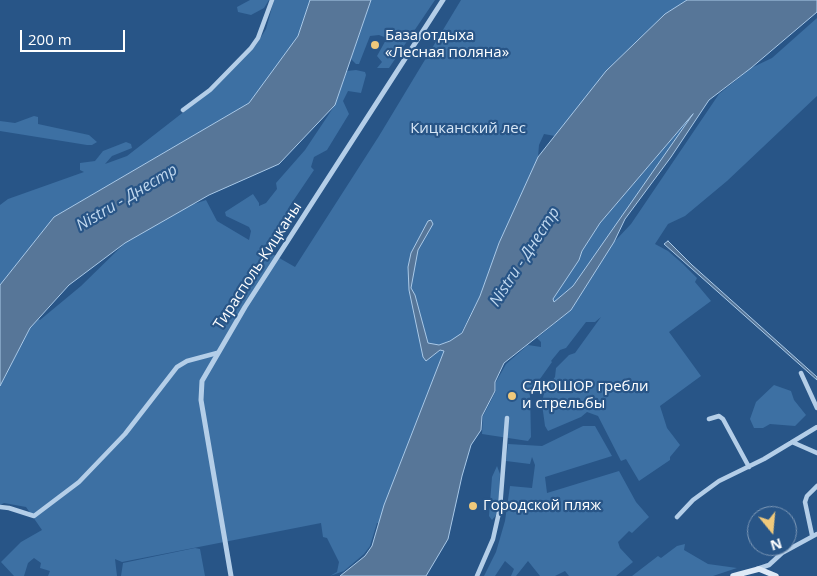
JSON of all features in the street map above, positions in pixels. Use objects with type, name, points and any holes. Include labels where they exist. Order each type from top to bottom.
[{"type":"main road","points":[[733,576],[746,574],[755,569],[770,569],[776,576]]},
{"type":"street","points":[[183,110],[210,90],[251,48],[258,38],[272,0]]},
{"type":"street","name":"Тирасполь-Кицканы","points":[[231,576],[200,395],[202,381],[217,353],[443,0]]},
{"type":"street","points":[[0,507],[34,516],[79,482],[125,434],[177,366],[187,361],[217,353]]},
{"type":"street","points":[[801,373],[817,408]]},
{"type":"street","points":[[709,419],[719,416],[723,419],[750,467]]},
{"type":"street","points":[[477,576],[493,539],[500,508],[507,418]]},
{"type":"street","points":[[677,517],[693,500],[719,481],[750,467],[817,427]]},
{"type":"street","points":[[792,442],[817,453]]},
{"type":"street","points":[[770,569],[782,553],[815,535],[805,502],[807,496],[817,486]]},
{"type":"green space","points":[[250,0],[269,0],[264,8],[251,15],[238,12],[237,7]]},
{"type":"green space","points":[[274,0],[310,0],[298,36],[249,103],[54,217],[0,285],[0,205],[8,199],[84,172],[80,170],[80,163],[95,161],[103,151],[126,142],[131,144],[132,148],[112,156],[105,164],[127,156],[208,93],[256,45],[266,29]]},
{"type":"green space","points":[[371,0],[435,0],[389,68],[377,68],[382,62],[377,56],[387,38],[379,35],[370,36],[359,64],[356,64],[351,59]]},
{"type":"green space","name":"Кицканский лес","points":[[461,0],[687,0],[665,14],[606,71],[555,136],[544,134],[539,145],[538,157],[499,243],[480,296],[459,337],[439,345],[428,343],[415,295],[411,289],[426,361],[440,350],[444,351],[384,505],[380,523],[377,523],[370,546],[364,554],[344,571],[330,576],[337,572],[339,562],[327,538],[323,537],[321,523],[122,562],[115,559],[117,576],[48,576],[50,571],[40,568],[41,563],[34,558],[28,563],[24,576],[14,576],[1,562],[21,542],[42,530],[26,507],[4,503],[0,505],[0,386],[30,328],[38,319],[40,320],[81,286],[125,243],[191,205],[206,200],[217,221],[249,240],[251,231],[249,227],[226,216],[225,212],[253,194],[259,206],[266,203],[277,189],[276,183],[305,150],[335,105],[347,71],[365,72],[366,75],[361,93],[348,91],[343,101],[349,114],[327,150],[314,157],[311,167],[314,170],[289,207],[287,219],[267,251],[295,267],[379,136]]},
{"type":"green space","points":[[817,18],[817,96],[727,181],[685,216],[668,224],[655,244],[668,251],[697,278],[695,282],[711,301],[669,332],[701,376],[660,406],[667,428],[680,445],[670,457],[670,460],[639,481],[626,459],[621,461],[598,416],[587,412],[581,417],[548,431],[545,426],[542,404],[544,392],[555,377],[556,368],[569,355],[575,353],[601,317],[595,322],[586,322],[566,348],[560,350],[551,361],[530,393],[531,437],[528,441],[482,434],[483,416],[496,391],[496,382],[506,364],[528,345],[541,347],[541,342],[537,338],[571,310],[614,242],[631,224],[719,94],[751,68],[772,58]]},
{"type":"green space","points":[[694,113],[573,286],[554,302],[553,299],[579,260],[582,251],[600,223]]},
{"type":"green space","points":[[34,116],[38,117],[38,124],[89,135],[97,142],[87,145],[0,131],[0,121],[15,123]]},
{"type":"green space","points":[[774,385],[791,391],[794,400],[806,415],[795,426],[770,424],[763,428],[754,428],[750,419],[756,402]]},
{"type":"green space","points":[[583,426],[595,426],[612,456],[545,477],[547,493],[619,471],[636,502],[649,517],[632,533],[629,531],[618,542],[620,548],[633,562],[616,576],[569,576],[565,571],[555,576],[540,576],[528,561],[516,576],[511,576],[514,569],[505,561],[495,576],[484,576],[496,552],[505,521],[510,486],[532,488],[535,465],[532,457],[530,464],[506,461],[508,444],[542,446]]},
{"type":"green space","points":[[497,466],[500,474],[498,513],[492,520],[489,516],[492,477]]},
{"type":"green space","points":[[685,544],[684,550],[708,564],[737,568],[713,576],[632,576],[658,556],[661,558],[677,546]]},
{"type":"green space","points":[[195,548],[200,549],[205,576],[121,576],[123,563]]},
{"type":"water","name":"Nistru - Днестр","points":[[310,0],[371,0],[335,105],[279,164],[209,195],[125,243],[69,285],[30,328],[0,386],[0,285],[54,217],[249,103],[298,36]]},
{"type":"water","name":"Nistru - Днестр","points":[[687,0],[817,0],[817,12],[751,68],[709,100],[671,157],[625,219],[614,242],[571,310],[504,363],[495,382],[495,391],[482,416],[481,430],[471,445],[448,539],[426,576],[340,576],[365,556],[372,546],[384,505],[444,351],[440,350],[426,361],[423,357],[409,290],[408,267],[411,253],[428,221],[431,220],[433,224],[418,250],[411,288],[415,295],[428,343],[439,345],[450,341],[462,333],[480,296],[499,243],[538,157],[606,71],[665,14]],"holes":[[[693,114],[573,286],[554,302],[553,299],[579,260],[582,251],[600,223]]]},
{"type":"water","points":[[668,241],[692,265],[817,377],[817,380],[664,244]]},
{"type":"place","name":"База отдыха «Лесная поляна»","points":[[375,45]]},
{"type":"place","name":"СДЮШОР гребли и стрельбы","points":[[512,396]]},
{"type":"place","name":"Городской пляж","points":[[473,506]]}]
